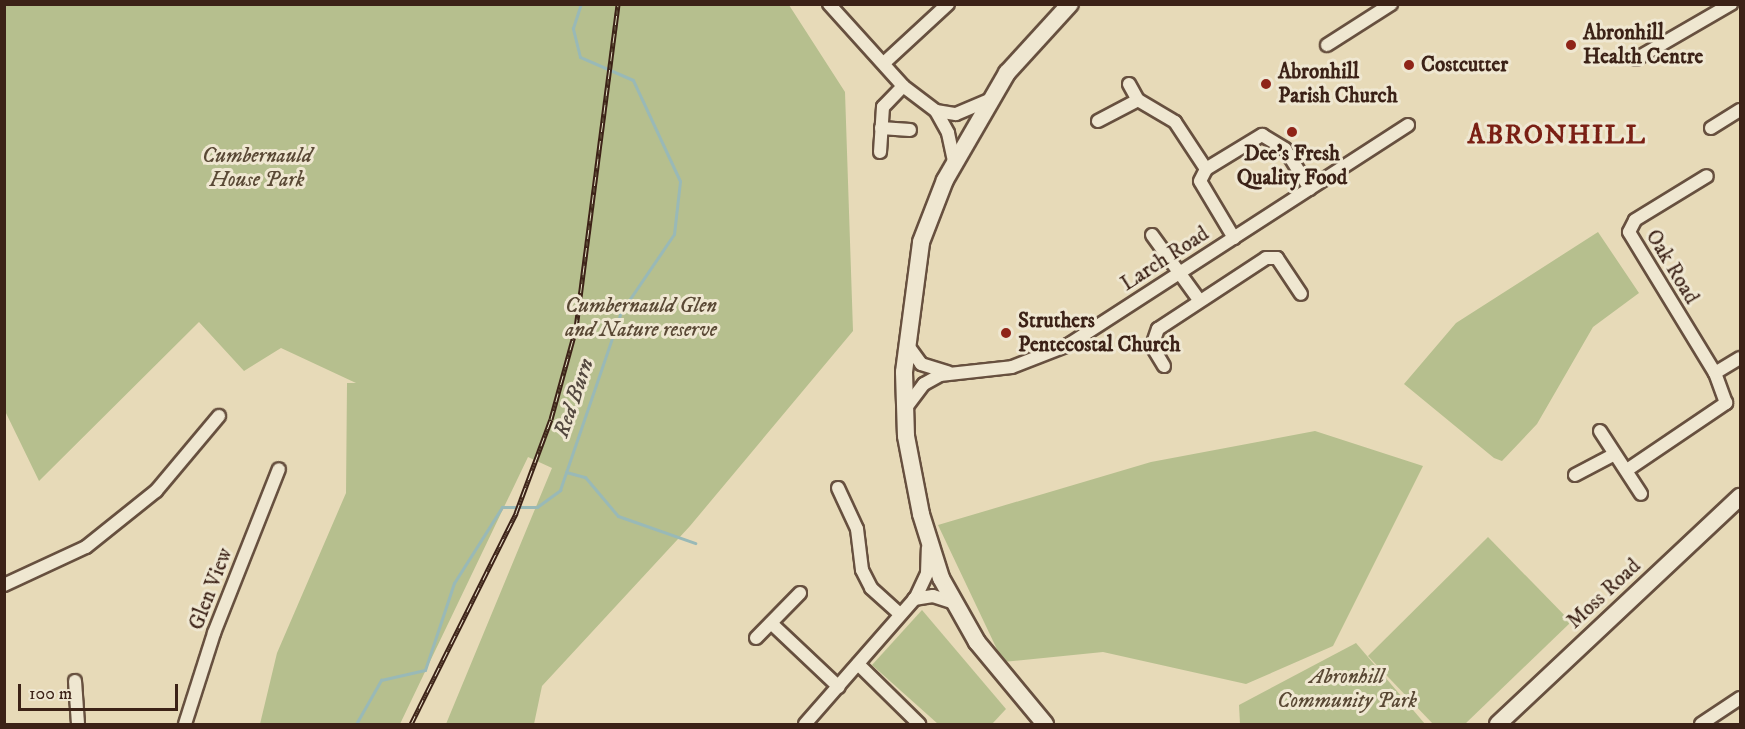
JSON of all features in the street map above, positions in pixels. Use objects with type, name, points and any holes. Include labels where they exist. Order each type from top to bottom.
[{"type":"street","points":[[829,4],[903,86],[936,111],[948,132],[954,162]]},
{"type":"street","points":[[884,63],[948,4]]},
{"type":"street","points":[[1045,724],[1021,701],[954,603],[928,538],[905,409],[906,342],[908,311],[921,242],[954,162],[987,101],[1070,4]]},
{"type":"street","points":[[1327,45],[1391,4]]},
{"type":"street","points":[[1636,59],[1731,4]]},
{"type":"street","points":[[1129,84],[1138,100],[1175,122],[1206,169],[1262,135],[1285,149],[1310,189]]},
{"type":"street","points":[[880,152],[883,107],[903,86]]},
{"type":"street","points":[[1098,121],[1138,100]]},
{"type":"street","points":[[936,111],[956,114],[987,101]]},
{"type":"street","points":[[1711,128],[1740,110]]},
{"type":"street","name":"Larch Road","points":[[906,342],[921,364],[951,373],[996,371],[1044,357],[1408,125]]},
{"type":"street","points":[[881,128],[910,130]]},
{"type":"street","name":"Larch Road","points":[[1206,169],[1200,181],[1234,238]]},
{"type":"street","name":"Oak Road","points":[[1627,470],[1719,412],[1726,404],[1715,373],[1629,232],[1635,220],[1707,176]]},
{"type":"street","points":[[1152,236],[1199,300]]},
{"type":"street","points":[[1164,366],[1152,338],[1199,300],[1266,258],[1277,258],[1301,294]]},
{"type":"street","points":[[1715,373],[1740,358]]},
{"type":"street","name":"Larch Road","points":[[905,409],[924,384],[951,373]]},
{"type":"street","points":[[4,585],[86,547],[156,491],[219,416]]},
{"type":"street","points":[[1600,431],[1613,455],[1627,470],[1641,494]]},
{"type":"street","points":[[1575,475],[1613,455]]},
{"type":"street","name":"Glen View","points":[[185,724],[214,633],[279,469]]},
{"type":"street","points":[[838,488],[857,529],[862,570],[871,588],[900,614]]},
{"type":"street","name":"Moss Road","points":[[1498,724],[1740,497]]},
{"type":"street","points":[[805,724],[914,599],[927,573],[928,538]]},
{"type":"street","points":[[756,638],[800,593]]},
{"type":"street","points":[[914,599],[933,596],[954,603]]},
{"type":"street","points":[[771,623],[839,687]]},
{"type":"street","points":[[858,664],[919,724]]},
{"type":"street","points":[[75,681],[78,724]]},
{"type":"street","points":[[1701,724],[1740,698]]},
{"type":"green space","points":[[5,4],[789,5],[845,92],[853,331],[690,526],[542,686],[534,724],[446,724],[552,468],[528,457],[400,724],[260,724],[277,653],[346,493],[347,383],[356,383],[281,348],[244,371],[199,322],[39,481],[5,411]]},
{"type":"green space","points":[[1598,232],[1639,293],[1593,327],[1537,424],[1502,461],[1494,458],[1404,384],[1456,323]]},
{"type":"green space","points":[[1315,431],[1423,466],[1333,646],[1246,684],[1103,652],[1003,662],[938,525],[1151,462]]},
{"type":"green space","points":[[1488,537],[1571,622],[1465,724],[1433,724],[1368,656]]},
{"type":"green space","points":[[922,610],[1006,709],[992,724],[938,724],[872,665]]},
{"type":"green space","name":"Abronhill Community Park","points":[[1356,643],[1425,724],[1240,724],[1239,705]]},
{"type":"waterway","name":"Red Burn","points":[[356,724],[381,680],[425,670],[454,583],[502,507],[537,507],[560,490],[621,312],[674,234],[680,181],[633,80],[580,57],[573,28],[581,4]]},
{"type":"waterway","points":[[566,472],[585,477],[618,516],[695,543]]},
{"type":"railway","points":[[411,724],[516,513],[551,419],[576,328],[618,4]]},
{"type":"place","name":"Abronhill Health Centre","points":[[1571,45]]},
{"type":"place","name":"Costcutter","points":[[1409,65]]},
{"type":"place","name":"Abronhill Parish Church","points":[[1266,84]]},
{"type":"place","name":"Dee's Fresh Quality Food","points":[[1292,132]]},
{"type":"place","name":"Struthers Pentecostal Church","points":[[1006,333]]},
{"type":"district","name":"ABRONHILL","points":[[1557,136]]},
{"type":"park label","name":"Cumbernauld House Park","points":[[257,168]]},
{"type":"park label","name":"Cumbernauld Glen and Nature reserve","points":[[641,318]]}]
